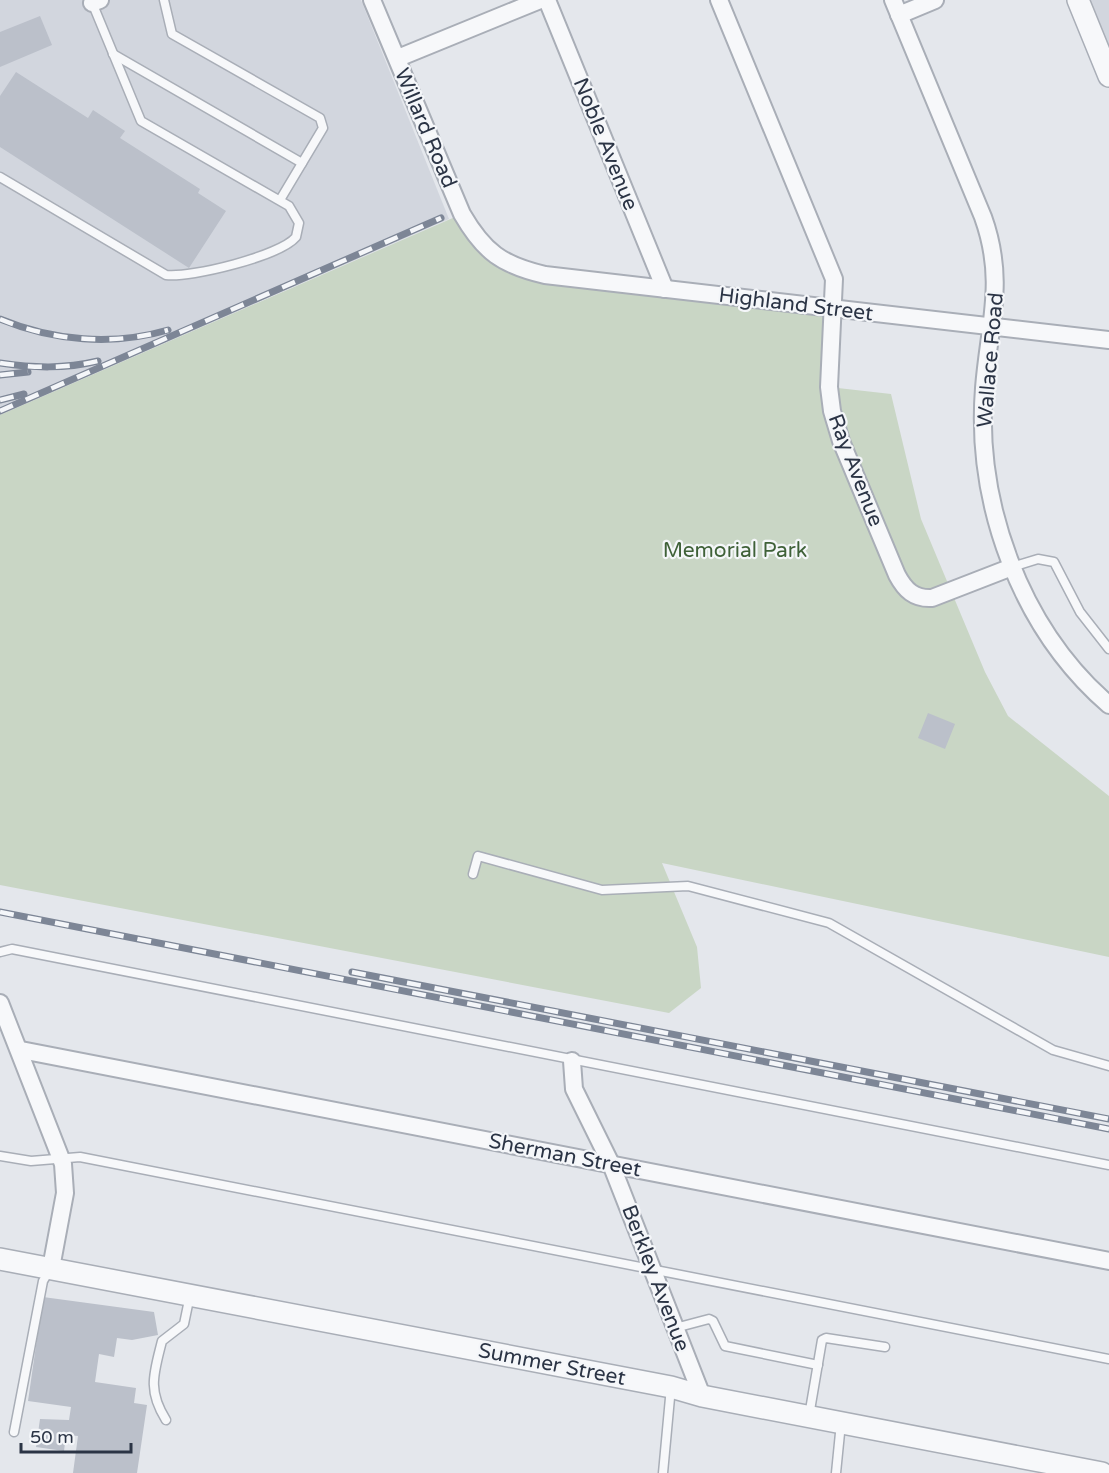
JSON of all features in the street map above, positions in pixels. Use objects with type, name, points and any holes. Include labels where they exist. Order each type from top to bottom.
[{"type":"street","name":"Willard Road","points":[[372,0],[462,214],[474,234],[489,251]]},
{"type":"street","points":[[398,58],[540,0]]},
{"type":"street","name":"Noble Avenue","points":[[547,0],[665,289]]},
{"type":"street","name":"Ray Avenue","points":[[719,0],[831,269],[835,291],[829,387],[832,411],[841,441],[902,584],[915,596],[932,598],[1012,567]]},
{"type":"street","points":[[896,8],[935,0]]},
{"type":"street","points":[[1078,0],[1109,76]]},
{"type":"street","name":"Wallace Road","points":[[896,8],[989,234],[996,278],[982,411],[983,449],[990,496],[1012,567],[1052,639],[1076,671],[1109,705]]},
{"type":"street","name":"Highland Street","points":[[489,251],[521,269],[545,275],[1109,340]]},
{"type":"street","points":[[0,1003],[21,1050],[61,1158],[65,1193],[51,1268]]},
{"type":"street","name":"Sherman Street","points":[[21,1050],[1109,1261]]},
{"type":"street","name":"Berkley Avenue","points":[[572,1061],[574,1089],[611,1164],[702,1396]]},
{"type":"street","name":"Summer Street","points":[[0,1259],[671,1387],[702,1396],[809,1417],[1006,1452],[1102,1473]]},
{"type":"street","points":[[1006,1452],[1036,1473]]},
{"type":"lane","points":[[164,0],[172,34],[320,118],[323,128],[280,200]]},
{"type":"lane","points":[[0,177],[158,272],[175,276],[251,259],[278,250],[291,243],[299,230],[297,216],[289,206],[141,121],[94,1]]},
{"type":"lane","points":[[113,54],[302,163]]},
{"type":"lane","points":[[1012,567],[1038,559],[1054,562],[1080,612],[1109,649]]},
{"type":"lane","points":[[473,874],[478,856],[602,890],[688,886],[829,923],[1053,1050],[1109,1066]]},
{"type":"lane","points":[[0,952],[12,949],[24,951],[465,1036],[572,1061],[1109,1165]]},
{"type":"lane","points":[[0,1156],[31,1161],[80,1157],[1109,1359]]},
{"type":"lane","points":[[14,1432],[43,1281],[51,1268]]},
{"type":"lane","points":[[166,1420],[156,1404],[152,1382],[162,1341],[184,1324],[190,1295]]},
{"type":"lane","points":[[675,1328],[709,1318],[713,1321],[725,1346],[818,1365]]},
{"type":"lane","points":[[809,1417],[822,1340],[826,1338],[885,1347]]},
{"type":"lane","points":[[663,1473],[671,1387]]},
{"type":"lane","points":[[836,1473],[841,1423]]},
{"type":"shaded area","points":[[0,0],[361,0],[449,219],[0,415]]},
{"type":"shaded area","points":[[1080,0],[1109,0],[1109,69]]},
{"type":"green space","name":"Memorial Park","points":[[462,214],[504,262],[834,308],[829,387],[891,394],[921,519],[985,672],[1008,716],[1109,796],[1109,957],[662,863],[697,947],[701,988],[669,1013],[0,885],[0,415]]},
{"type":"building","points":[[40,16],[52,45],[0,67],[0,32]]},
{"type":"building","points":[[16,72],[88,118],[93,110],[125,131],[120,138],[200,189],[198,193],[226,211],[189,268],[0,147],[0,96]]},
{"type":"building","points":[[928,713],[955,724],[945,749],[918,738]]},
{"type":"building","points":[[43,1297],[154,1312],[158,1335],[132,1340],[117,1338],[114,1357],[99,1354],[95,1382],[136,1388],[134,1403],[147,1405],[137,1473],[73,1473],[78,1436],[66,1435],[64,1451],[36,1447],[40,1419],[69,1420],[71,1407],[28,1401]]},
{"type":"railway","points":[[0,411],[441,218]]},
{"type":"railway","points":[[0,319],[41,332],[83,339],[126,338],[168,330]]},
{"type":"railway","points":[[0,363],[49,367],[98,361]]},
{"type":"railway","points":[[0,375],[28,372]]},
{"type":"railway","points":[[0,400],[24,394]]},
{"type":"railway","points":[[0,912],[1109,1129]]},
{"type":"railway","points":[[352,972],[1109,1119]]}]
